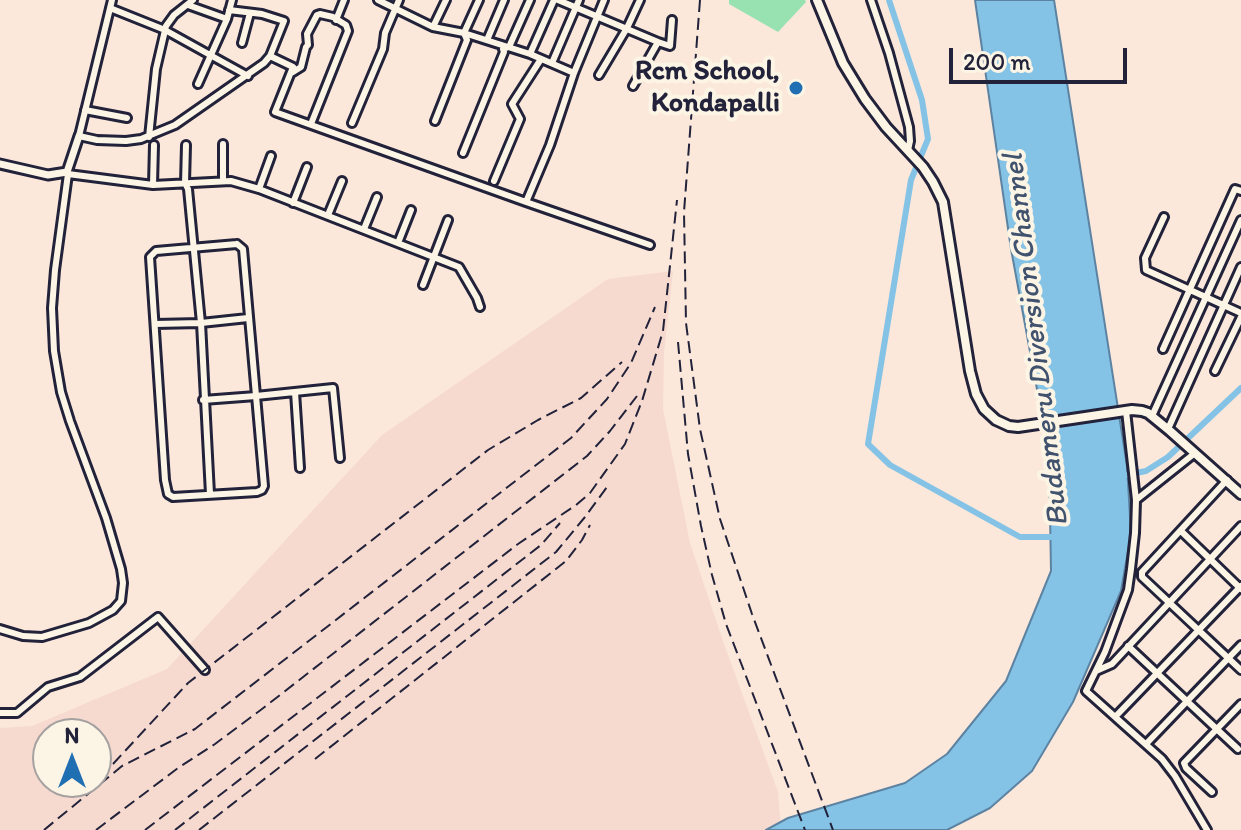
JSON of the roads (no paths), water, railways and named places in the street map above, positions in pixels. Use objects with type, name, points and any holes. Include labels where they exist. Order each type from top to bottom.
[{"type":"main road","points":[[817,0],[843,63],[865,99],[923,167],[943,202],[970,371],[984,409],[996,420],[1018,427],[1142,411],[1168,429],[1241,494]]},
{"type":"street","points":[[0,629],[23,636],[42,637],[89,623],[113,610],[121,601],[121,569],[110,530],[66,407],[54,351],[52,308],[68,173],[112,0]]},
{"type":"street","points":[[198,84],[227,19],[232,0]]},
{"type":"street","points":[[336,20],[344,0]]},
{"type":"street","points":[[378,0],[433,27],[509,47],[574,73]]},
{"type":"street","points":[[352,123],[383,49],[385,33],[399,0]]},
{"type":"street","points":[[433,27],[446,0]]},
{"type":"street","points":[[435,121],[467,40],[464,33],[479,0]]},
{"type":"street","points":[[487,40],[504,0]]},
{"type":"street","points":[[463,153],[503,49],[509,47],[530,0]]},
{"type":"street","points":[[530,54],[556,0],[670,46],[672,20]]},
{"type":"street","points":[[552,63],[579,0]]},
{"type":"street","points":[[526,202],[604,0]]},
{"type":"street","points":[[599,75],[640,0]]},
{"type":"street","points":[[871,0],[909,127],[908,150]]},
{"type":"street","points":[[149,137],[156,69],[165,30],[174,15],[191,2],[227,19]]},
{"type":"street","points":[[110,8],[165,30],[248,76]]},
{"type":"street","points":[[79,136],[126,141],[149,137],[175,125],[248,76],[270,56],[284,21],[262,14],[229,10]]},
{"type":"street","points":[[242,43],[250,13]]},
{"type":"street","points":[[292,72],[301,67],[308,45],[307,34],[315,17],[320,14],[333,17],[346,25],[348,31],[311,124]]},
{"type":"street","points":[[633,86],[658,42]]},
{"type":"street","points":[[270,56],[293,66],[275,112],[650,245]]},
{"type":"street","points":[[494,181],[520,119],[512,104],[541,59]]},
{"type":"street","points":[[85,110],[127,118]]},
{"type":"street","points":[[223,144],[223,181]]},
{"type":"street","points":[[153,185],[154,145]]},
{"type":"street","points":[[186,145],[185,183],[201,323],[210,494]]},
{"type":"street","points":[[259,189],[271,156]]},
{"type":"street","points":[[0,164],[48,175],[68,173],[153,185],[223,181],[259,189],[459,267],[480,307]]},
{"type":"street","points":[[293,203],[307,167]]},
{"type":"street","points":[[328,215],[342,181]]},
{"type":"street","points":[[1163,349],[1235,189],[1241,191]]},
{"type":"street","points":[[364,229],[377,197]]},
{"type":"street","points":[[398,243],[411,210]]},
{"type":"street","points":[[1164,217],[1145,258],[1146,270],[1241,315],[1215,371]]},
{"type":"street","points":[[423,285],[448,220]]},
{"type":"street","points":[[1152,416],[1241,220]]},
{"type":"street","points":[[241,246],[264,486],[257,492],[173,497],[168,494],[150,257],[156,251],[194,247],[241,246]]},
{"type":"street","points":[[1168,429],[1241,267]]},
{"type":"street","points":[[155,324],[248,318]]},
{"type":"street","points":[[203,400],[333,388],[340,458]]},
{"type":"street","points":[[295,392],[300,468]]},
{"type":"street","points":[[1126,411],[1136,500],[1128,590],[1086,691],[1162,759],[1207,830]]},
{"type":"street","points":[[1136,500],[1194,452]]},
{"type":"street","points":[[1227,480],[1142,572],[1142,577],[1241,670]]},
{"type":"street","points":[[1096,671],[1112,664],[1241,526]]},
{"type":"street","points":[[1116,716],[1240,588],[1181,531]]},
{"type":"street","points":[[0,713],[17,713],[48,687],[80,677],[158,617],[205,670]]},
{"type":"street","points":[[1146,744],[1241,645]]},
{"type":"street","points":[[1128,646],[1238,749]]},
{"type":"street","points":[[1212,792],[1184,763],[1241,704]]},
{"type":"water","name":"Budameru Diversion Channel","points":[[975,0],[1054,0],[1127,466],[1131,534],[1121,591],[1073,702],[1032,771],[990,808],[947,830],[766,830],[788,818],[905,783],[947,754],[1006,681],[1051,571],[1049,454],[1011,249]]},
{"type":"waterway","name":"Budameru Diversion Channel","points":[[889,0],[922,100],[928,139],[911,180],[868,444],[890,465],[1020,537],[1057,537]]},
{"type":"waterway","points":[[1121,476],[1146,471],[1168,457],[1241,388]]},
{"type":"railway","points":[[700,0],[684,212],[686,323],[700,429],[720,519],[833,830]]},
{"type":"railway","points":[[145,830],[518,544],[590,493],[625,444],[642,401],[663,331],[677,200]]},
{"type":"railway","points":[[44,830],[122,766],[195,729],[571,438],[607,399],[631,363],[655,307]]},
{"type":"railway","points":[[678,342],[688,454],[712,575],[726,624],[805,830]]},
{"type":"railway","points":[[113,764],[188,683],[488,450],[581,398],[622,362]]},
{"type":"railway","points":[[96,830],[262,709],[587,456],[637,396]]},
{"type":"railway","points":[[199,830],[556,552],[607,487]]},
{"type":"railway","points":[[175,830],[541,545],[560,523]]},
{"type":"railway","points":[[315,759],[566,561],[590,525]]},
{"type":"place","name":"Rcm School, Kondapalli","points":[[796,88]]}]
